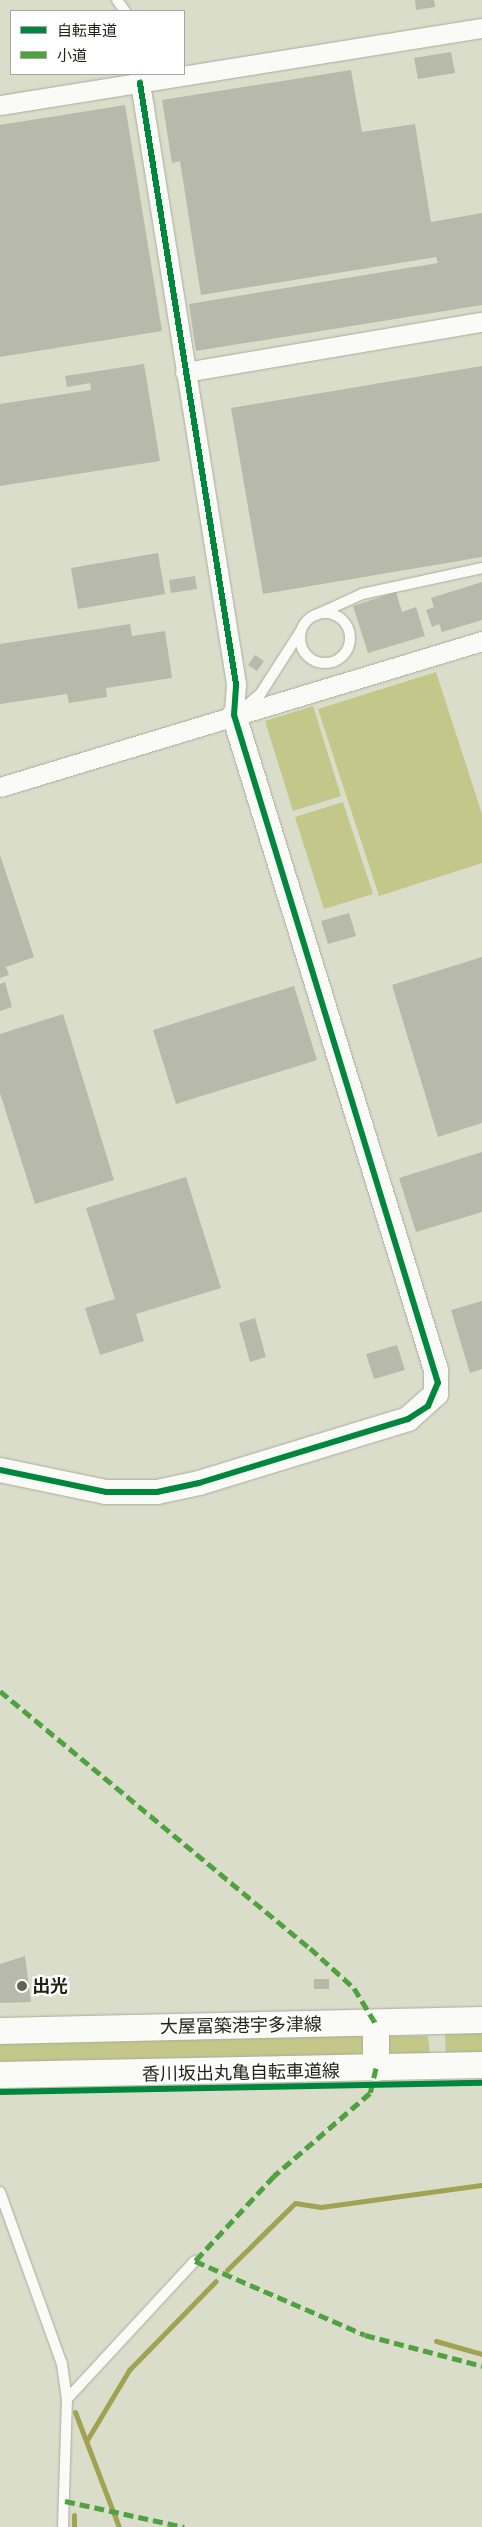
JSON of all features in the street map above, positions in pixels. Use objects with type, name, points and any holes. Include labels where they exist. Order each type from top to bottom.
[{"type":"main road","name":"大屋冨築港宇多津線","points":[[0,2031],[376,2024],[482,2020]]},
{"type":"main road","points":[[376,2024],[376,2068]]},
{"type":"main road","points":[[0,2075],[482,2065]]},
{"type":"street","points":[[185,71],[482,28]]},
{"type":"street","points":[[0,105],[160,75]]},
{"type":"street","points":[[0,1470],[106,1492],[157,1492],[199,1484],[408,1420],[436,1394],[436,1370],[234,715],[236,684],[139,78]]},
{"type":"street","points":[[185,372],[482,322]]},
{"type":"street","points":[[0,787],[482,641]]},
{"type":"lane","points":[[234,715],[261,693],[301,630],[316,615],[362,594],[482,568]]},
{"type":"lane","points":[[301,630],[301,647],[312,660],[328,663],[343,655],[350,640],[346,624],[332,614],[316,615]]},
{"type":"lane","points":[[0,2192],[45,2311],[62,2364],[67,2399],[63,2527]]},
{"type":"lane","points":[[67,2399],[195,2261]]},
{"type":"green space","points":[[436,672],[482,814],[482,863],[379,896],[318,709]]},
{"type":"green space","points":[[313,706],[341,796],[293,811],[265,721]]},
{"type":"green space","points":[[343,802],[373,894],[324,909],[295,817]]},
{"type":"green space","points":[[482,2033],[482,2054],[446,2055],[445,2034]]},
{"type":"green space","points":[[359,2036],[364,2038],[365,2055],[0,2063],[0,2042]]},
{"type":"green space","points":[[387,2036],[428,2036],[430,2055],[388,2057]]},
{"type":"building","points":[[415,0],[434,0],[435,7],[416,10]]},
{"type":"building","points":[[451,52],[455,73],[418,79],[414,58]]},
{"type":"building","points":[[351,70],[362,132],[415,124],[431,222],[482,213],[482,305],[196,351],[189,304],[438,263],[436,257],[201,295],[180,161],[172,163],[162,100]]},
{"type":"building","points":[[125,105],[162,331],[0,357],[0,125]]},
{"type":"building","points":[[144,364],[160,461],[0,486],[0,404],[91,390],[90,383],[67,387],[65,376]]},
{"type":"building","points":[[482,366],[482,557],[263,594],[231,408]]},
{"type":"building","points":[[158,553],[165,594],[78,609],[71,568]]},
{"type":"building","points":[[195,576],[197,589],[171,593],[169,580]]},
{"type":"building","points":[[482,582],[482,620],[442,632],[439,624],[432,627],[426,610],[434,607],[431,598]]},
{"type":"building","points":[[396,592],[402,612],[416,607],[425,636],[368,653],[353,606]]},
{"type":"building","points":[[130,624],[132,636],[165,631],[172,678],[106,688],[107,697],[69,703],[67,694],[0,704],[0,644]]},
{"type":"building","points":[[255,655],[264,661],[257,671],[248,665]]},
{"type":"building","points":[[0,855],[34,957],[6,967],[9,975],[0,978]]},
{"type":"building","points":[[349,913],[356,936],[328,944],[321,921]]},
{"type":"building","points":[[482,957],[482,1123],[438,1137],[392,985]]},
{"type":"building","points":[[5,982],[12,1007],[0,1011],[0,984]]},
{"type":"building","points":[[294,986],[317,1060],[176,1104],[153,1030]]},
{"type":"building","points":[[63,1014],[114,1180],[35,1204],[0,1093],[0,1034]]},
{"type":"building","points":[[482,1152],[482,1212],[416,1232],[399,1178]]},
{"type":"building","points":[[186,1177],[221,1288],[136,1314],[144,1341],[100,1355],[85,1308],[115,1299],[86,1208]]},
{"type":"building","points":[[482,1301],[482,1369],[470,1373],[451,1310]]},
{"type":"building","points":[[255,1318],[266,1357],[250,1362],[239,1323]]},
{"type":"building","points":[[397,1345],[405,1370],[374,1379],[366,1354]]},
{"type":"building","points":[[25,1956],[31,2002],[0,2003],[0,1964]]},
{"type":"building","points":[[314,1979],[329,1979],[329,1989],[314,1989]]},
{"type":"waterway","points":[[227,2270],[295,2203],[321,2207],[482,2185]]},
{"type":"waterway","points":[[87,2440],[129,2370],[216,2281]]},
{"type":"waterway","points":[[436,2341],[482,2354]]},
{"type":"waterway","points":[[75,2412],[119,2527]]},
{"type":"waterway","points":[[74,2515],[74,2527]]},
{"type":"marked path","points":[[0,1691],[310,1948],[354,1988],[376,2024]]},
{"type":"marked path","points":[[376,2068],[370,2093],[274,2176],[195,2261],[365,2335],[482,2366]]},
{"type":"marked path","points":[[65,2501],[184,2527]]},
{"type":"cycle path","points":[[0,1470],[106,1492],[157,1492],[199,1483],[408,1419],[428,1406],[438,1383],[234,715],[236,684],[140,83]]},
{"type":"cycle path","name":"香川坂出丸亀自転車道線","points":[[0,2092],[482,2083]]},
{"type":"place","name":"出光","points":[[22,1986]]}]
